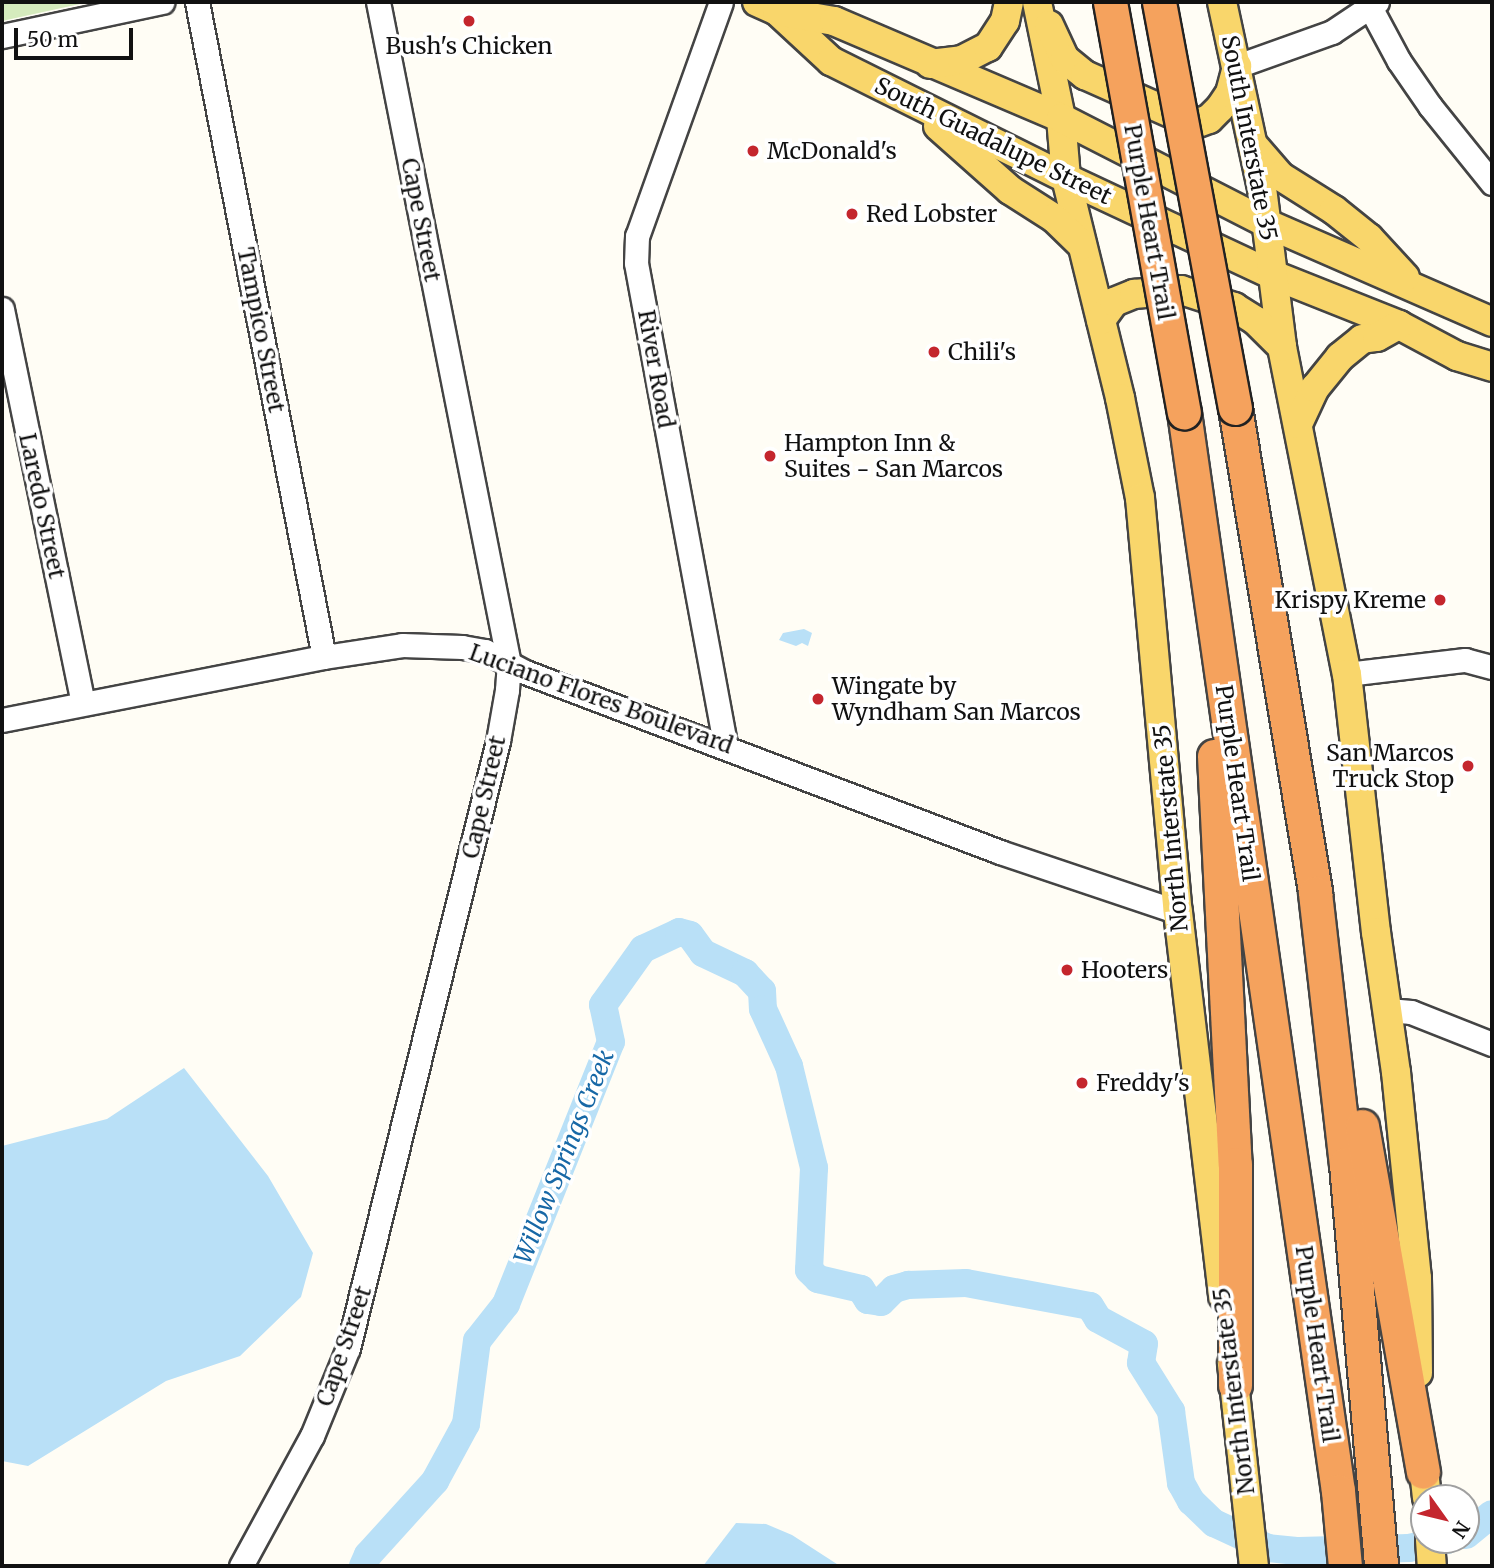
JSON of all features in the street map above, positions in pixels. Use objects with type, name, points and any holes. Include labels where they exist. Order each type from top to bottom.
[{"type":"highway","name":"Purple Heart Trail","points":[[1110,2],[1184,412],[1338,1492],[1345,1566]]},
{"type":"highway","name":"Purple Heart Trail","points":[[1159,2],[1235,408],[1318,916],[1346,1164],[1381,1566]]},
{"type":"highway","points":[[1202,537],[1235,1164],[1236,1398]]},
{"type":"highway","points":[[1318,916],[1357,1096],[1425,1483]]},
{"type":"main road","points":[[930,64],[962,60],[988,47],[1005,21],[1009,2]]},
{"type":"main road","points":[[1037,2],[1065,59],[1085,75],[1195,124],[1209,120],[1220,108],[1230,93],[1237,66]]},
{"type":"main road","points":[[1037,2],[1061,118],[1066,178]]},
{"type":"main road","name":"South Interstate 35","points":[[1222,2],[1268,224],[1271,274]]},
{"type":"main road","name":"South Guadalupe Street","points":[[767,7],[834,21],[1061,118],[1268,224],[1492,322]]},
{"type":"main road","name":"South Guadalupe Street","points":[[767,7],[831,61],[910,101],[1271,274],[1399,325],[1457,356],[1492,367]]},
{"type":"main road","points":[[910,101],[1010,190],[1054,218],[1083,246]]},
{"type":"main road","points":[[1253,144],[1280,176],[1334,210],[1369,239],[1412,285]]},
{"type":"main road","name":"North Interstate 35","points":[[1066,178],[1101,320],[1140,498],[1178,912],[1254,1566]]},
{"type":"main road","points":[[1271,274],[1282,347],[1347,674],[1417,1278],[1416,1340],[1425,1483]]},
{"type":"main road","points":[[1101,320],[1114,302],[1134,294],[1181,290],[1234,307],[1256,321],[1282,347]]},
{"type":"main road","points":[[1298,424],[1315,388],[1340,357],[1362,339],[1377,337],[1399,325]]},
{"type":"street","points":[[2,36],[162,2]]},
{"type":"street","name":"Tampico Street","points":[[197,2],[324,657]]},
{"type":"street","name":"Cape Street","points":[[241,1566],[312,1436],[348,1349],[359,1312],[498,741],[509,664],[378,2]]},
{"type":"street","name":"River Road","points":[[720,2],[637,236],[636,263],[725,745]]},
{"type":"street","points":[[1237,66],[1332,32],[1373,4],[1399,61],[1430,106],[1492,183]]},
{"type":"street","name":"Laredo Street","points":[[2,309],[83,703]]},
{"type":"street","name":"Luciano Flores Boulevard","points":[[2,720],[324,657],[429,644],[485,651],[509,664],[1000,852],[1178,912]]},
{"type":"street","points":[[1347,674],[1465,660],[1492,667]]},
{"type":"street","points":[[1388,1010],[1411,1013],[1492,1044]]},
{"type":"green space","points":[[2,2],[89,2],[2,21]]},
{"type":"water","points":[[804,629],[812,633],[808,646],[802,643],[796,646],[779,640],[783,633]]},
{"type":"water","points":[[184,1068],[268,1176],[313,1253],[301,1297],[240,1356],[166,1381],[28,1466],[2,1461],[2,1146],[107,1119]]},
{"type":"water","points":[[736,1523],[766,1524],[792,1535],[840,1566],[703,1566]]},
{"type":"waterway","name":"Willow Springs Creek","points":[[363,1566],[368,1555],[435,1481],[466,1424],[477,1341],[506,1304],[611,1042],[603,1005],[643,949],[679,932],[690,935],[703,953],[745,973],[762,991],[763,1009],[789,1066],[814,1168],[809,1270],[818,1279],[861,1289],[868,1300],[881,1302],[894,1289],[908,1285],[966,1283],[1090,1306],[1098,1319],[1144,1344],[1141,1363],[1171,1411],[1181,1483],[1191,1501],[1214,1523],[1268,1548],[1299,1551],[1410,1548]]},
{"type":"waterway","name":"Willow Springs Creek","points":[[1480,1524],[1492,1514]]},
{"type":"place","name":"Bush's Chicken","points":[[469,21]]},
{"type":"place","name":"McDonald's","points":[[753,151]]},
{"type":"place","name":"Red Lobster","points":[[852,214]]},
{"type":"place","name":"Chili's","points":[[934,352]]},
{"type":"place","name":"Hampton Inn & Suites - San Marcos","points":[[770,456]]},
{"type":"place","name":"Krispy Kreme","points":[[1440,600]]},
{"type":"place","name":"Wingate by Wyndham San Marcos","points":[[818,699]]},
{"type":"place","name":"San Marcos Truck Stop","points":[[1468,766]]},
{"type":"place","name":"Hooters","points":[[1067,970]]},
{"type":"place","name":"Freddy's","points":[[1082,1083]]}]
